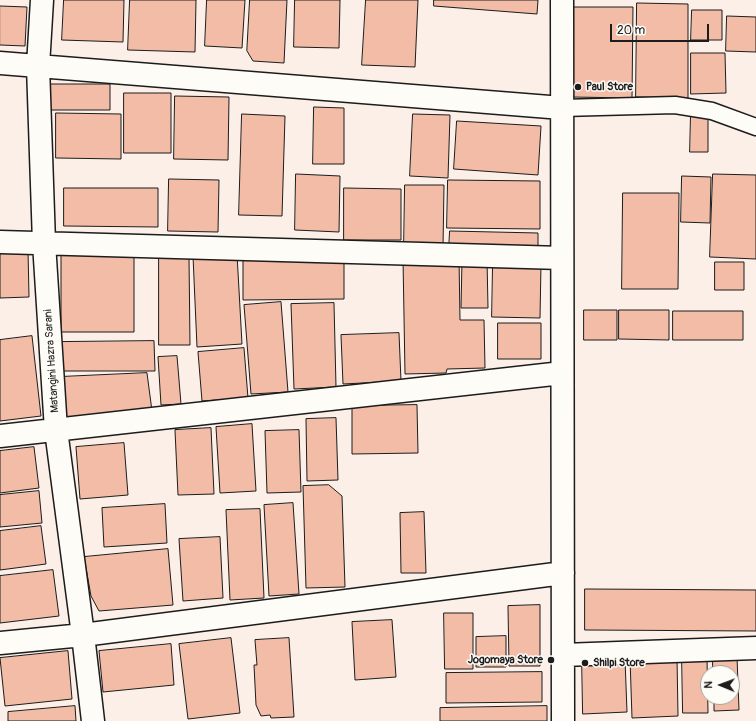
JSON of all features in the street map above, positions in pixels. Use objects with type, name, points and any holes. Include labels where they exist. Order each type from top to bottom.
[{"type":"street","name":"Matangini Hazra Sarani","points":[[42,0],[38,66],[44,243],[56,430],[84,636],[93,721]]},
{"type":"street","points":[[562,0],[563,721]]},
{"type":"street","points":[[0,63],[562,108]]},
{"type":"street","points":[[0,242],[562,258]]},
{"type":"street","points":[[0,436],[562,373]]},
{"type":"street","points":[[0,643],[84,636],[563,573]]},
{"type":"street","points":[[563,655],[756,648]]},
{"type":"lane","points":[[562,108],[675,105],[712,111],[756,127]]},
{"type":"building","points":[[64,0],[124,0],[123,42],[62,40]]},
{"type":"building","points":[[130,0],[196,0],[195,52],[128,50]]},
{"type":"building","points":[[207,0],[245,0],[242,48],[205,46]]},
{"type":"building","points":[[250,0],[287,0],[284,63],[253,61],[247,51]]},
{"type":"building","points":[[295,0],[340,0],[339,48],[294,47]]},
{"type":"building","points":[[366,0],[418,0],[415,67],[362,65]]},
{"type":"building","points":[[434,0],[538,0],[537,14],[434,6]]},
{"type":"building","points":[[637,3],[688,4],[688,98],[636,97]]},
{"type":"building","points":[[0,6],[27,7],[25,46],[0,45]]},
{"type":"building","points":[[572,7],[633,7],[632,98],[572,97]]},
{"type":"building","points":[[692,10],[722,10],[722,40],[691,40]]},
{"type":"building","points":[[727,16],[756,17],[756,52],[726,51]]},
{"type":"building","points":[[691,53],[725,53],[726,93],[691,94]]},
{"type":"building","points":[[49,84],[110,84],[110,110],[49,110]]},
{"type":"building","points":[[124,93],[171,93],[171,153],[124,153]]},
{"type":"building","points":[[175,96],[229,97],[228,160],[174,159]]},
{"type":"building","points":[[314,107],[344,108],[344,164],[313,164]]},
{"type":"building","points":[[691,112],[708,112],[708,152],[690,152]]},
{"type":"building","points":[[56,113],[121,114],[121,159],[56,158]]},
{"type":"building","points":[[242,114],[285,116],[282,216],[239,215]]},
{"type":"building","points":[[413,114],[450,115],[448,178],[410,176]]},
{"type":"building","points":[[457,121],[541,126],[538,175],[454,169]]},
{"type":"building","points":[[296,174],[340,176],[339,232],[295,230]]},
{"type":"building","points":[[713,174],[756,175],[756,259],[710,257]]},
{"type":"building","points":[[682,176],[711,177],[710,223],[681,222]]},
{"type":"building","points":[[169,179],[219,180],[218,232],[168,231]]},
{"type":"building","points":[[448,180],[540,181],[540,229],[447,228]]},
{"type":"building","points":[[405,185],[444,185],[443,248],[404,247]]},
{"type":"building","points":[[64,188],[158,188],[158,227],[64,226]]},
{"type":"building","points":[[344,188],[401,189],[401,240],[344,240]]},
{"type":"building","points":[[623,193],[679,193],[678,289],[622,289]]},
{"type":"building","points":[[450,231],[538,233],[538,251],[449,249]]},
{"type":"building","points":[[28,250],[29,297],[0,298],[0,251]]},
{"type":"building","points":[[134,253],[134,332],[61,332],[61,254]]},
{"type":"building","points":[[237,254],[242,344],[197,347],[193,256]]},
{"type":"building","points":[[344,255],[344,299],[243,300],[243,256]]},
{"type":"building","points":[[159,257],[189,257],[190,345],[159,345]]},
{"type":"building","points":[[459,257],[460,320],[484,320],[485,368],[447,369],[446,373],[405,374],[403,258]]},
{"type":"building","points":[[487,259],[488,308],[461,308],[462,260]]},
{"type":"building","points":[[715,262],[744,262],[744,290],[715,290]]},
{"type":"building","points":[[493,263],[541,264],[540,318],[492,317]]},
{"type":"building","points":[[281,302],[288,392],[251,394],[244,305]]},
{"type":"building","points":[[334,303],[336,387],[294,389],[291,304]]},
{"type":"building","points":[[584,310],[617,310],[617,340],[584,340]]},
{"type":"building","points":[[619,310],[669,310],[669,340],[619,339]]},
{"type":"building","points":[[673,311],[743,311],[743,340],[673,340]]},
{"type":"building","points":[[498,323],[541,323],[541,359],[498,359]]},
{"type":"building","points":[[399,333],[401,381],[343,384],[341,335]]},
{"type":"building","points":[[32,336],[41,416],[0,421],[0,340]]},
{"type":"building","points":[[154,341],[155,371],[60,371],[60,342]]},
{"type":"building","points":[[244,348],[248,398],[202,401],[198,352]]},
{"type":"building","points":[[177,356],[181,404],[161,405],[158,357]]},
{"type":"building","points":[[147,373],[152,411],[64,424],[59,377]]},
{"type":"building","points":[[417,405],[418,453],[352,454],[352,406]]},
{"type":"building","points":[[336,418],[338,480],[307,481],[306,419]]},
{"type":"building","points":[[252,424],[256,491],[220,493],[216,427]]},
{"type":"building","points":[[211,428],[214,494],[178,495],[175,430]]},
{"type":"building","points":[[299,430],[301,492],[267,493],[265,431]]},
{"type":"building","points":[[124,443],[128,495],[80,499],[76,447]]},
{"type":"building","points":[[34,447],[39,488],[0,493],[0,451]]},
{"type":"building","points":[[329,485],[342,496],[345,587],[306,588],[303,486]]},
{"type":"building","points":[[39,491],[42,523],[0,527],[0,495]]},
{"type":"building","points":[[293,503],[299,594],[269,596],[264,505]]},
{"type":"building","points":[[165,504],[167,543],[104,547],[102,508]]},
{"type":"building","points":[[260,509],[264,598],[230,600],[226,510]]},
{"type":"building","points":[[424,512],[426,573],[401,573],[400,513]]},
{"type":"building","points":[[41,526],[46,564],[0,570],[0,531]]},
{"type":"building","points":[[220,537],[223,598],[183,601],[179,539]]},
{"type":"building","points":[[168,549],[173,605],[99,611],[91,596],[84,557]]},
{"type":"building","points":[[53,570],[59,616],[0,623],[0,576]]},
{"type":"building","points":[[585,589],[756,590],[756,631],[585,630]]},
{"type":"building","points":[[540,605],[540,666],[509,666],[508,606]]},
{"type":"building","points":[[444,613],[473,613],[473,669],[445,669]]},
{"type":"building","points":[[392,620],[396,677],[355,680],[352,622]]},
{"type":"building","points":[[506,636],[506,667],[476,667],[476,637]]},
{"type":"building","points":[[231,638],[240,713],[188,719],[179,644]]},
{"type":"building","points":[[289,638],[294,717],[271,718],[270,715],[261,716],[256,705],[254,665],[257,665],[255,640]]},
{"type":"building","points":[[171,644],[174,685],[103,692],[99,651]]},
{"type":"building","points":[[68,651],[72,699],[5,706],[0,658]]},
{"type":"building","points":[[677,657],[678,716],[632,718],[630,658]]},
{"type":"building","points":[[713,657],[737,657],[737,665],[713,665]]},
{"type":"building","points":[[682,658],[707,658],[707,665],[700,665],[700,705],[708,705],[708,713],[683,713]]},
{"type":"building","points":[[582,659],[625,659],[627,712],[583,714]]},
{"type":"building","points":[[542,672],[542,702],[446,703],[446,673]]},
{"type":"building","points":[[714,705],[739,705],[739,710],[714,711]]},
{"type":"building","points":[[75,706],[76,721],[8,721],[8,712]]},
{"type":"building","points":[[547,706],[547,721],[440,721],[440,708]]},
{"type":"place","name":"Paul Store","points":[[578,87]]},
{"type":"place","name":"Jogomaya Store","points":[[551,660]]},
{"type":"place","name":"Shilpi Store","points":[[585,663]]}]
